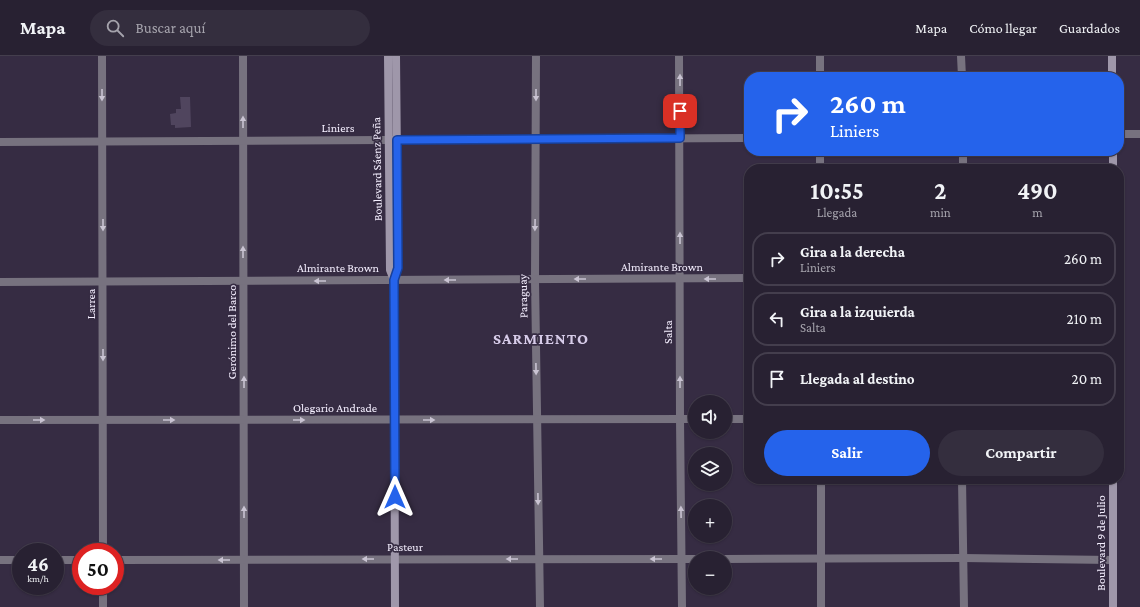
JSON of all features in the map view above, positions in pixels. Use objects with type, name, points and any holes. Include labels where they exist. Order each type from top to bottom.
[{"type":"main road","name":"Boulevard Sáenz Peña","points":[[388,56],[398,268],[394,280],[395,607]]},
{"type":"main road","name":"Boulevard Sáenz Peña","points":[[393,140],[396,56]]},
{"type":"main road","points":[[1112,56],[1112,72]]},
{"type":"main road","name":"Boulevard 9 de Julio","points":[[1112,607],[1113,484]]},
{"type":"street","name":"Larrea","points":[[102,56],[103,543]]},
{"type":"street","name":"Gerónimo del Barco","points":[[243,56],[244,607]]},
{"type":"street","name":"Paraguay","points":[[536,56],[535,280],[540,607]]},
{"type":"street","name":"Salta","points":[[679,56],[682,607]]},
{"type":"street","points":[[820,56],[820,72]]},
{"type":"street","points":[[961,56],[962,72]]},
{"type":"street","points":[[1124,134],[1140,134]]},
{"type":"street","name":"Liniers","points":[[0,142],[744,138]]},
{"type":"street","name":"Almirante Brown","points":[[0,282],[744,278]]},
{"type":"street","name":"Olegario Andrade","points":[[0,420],[688,419]]},
{"type":"street","points":[[732,419],[744,419]]},
{"type":"street","points":[[821,484],[821,607]]},
{"type":"street","points":[[962,484],[964,607]]},
{"type":"street","points":[[732,559],[964,558],[1112,560]]},
{"type":"street","name":"Pasteur","points":[[124,560],[688,559]]},
{"type":"street","points":[[0,560],[12,560]]},
{"type":"street","points":[[103,595],[103,607]]},
{"type":"building","points":[[180,97],[190,97],[191,127],[175,128],[175,125],[171,125],[170,114],[176,113],[176,109],[181,109]]},
{"type":"district","name":"SARMIENTO","points":[[541,338]]},
{"type":"route","points":[[395,497],[394,280],[398,268],[397,140],[680,138],[680,111]]}]
